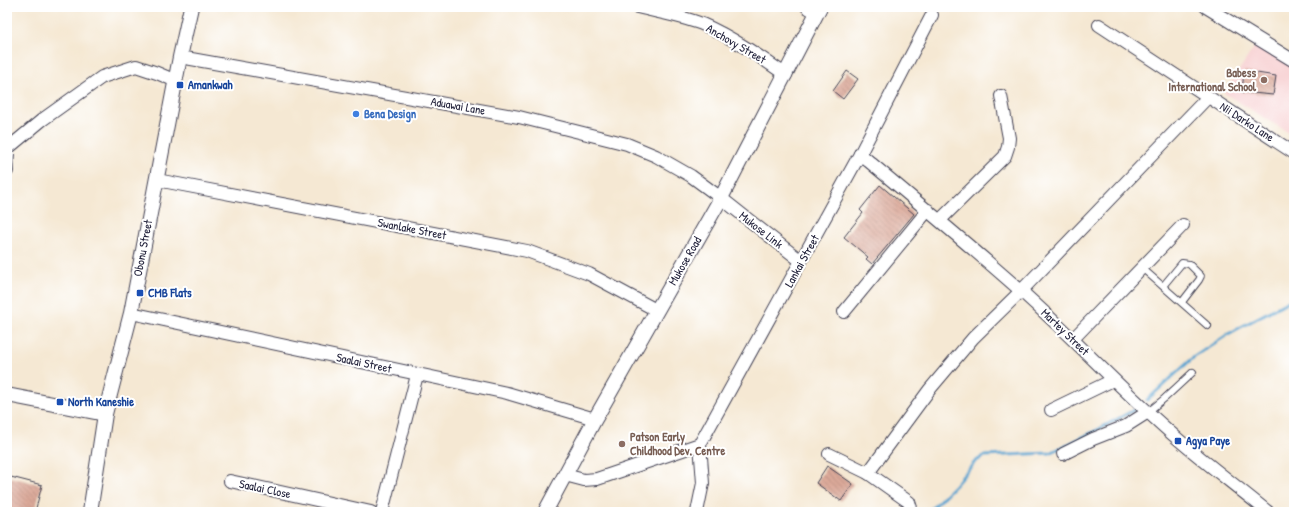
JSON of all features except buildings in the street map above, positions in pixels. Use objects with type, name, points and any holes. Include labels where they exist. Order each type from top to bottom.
[{"type":"street","name":"Obonu Street","points":[[90,512],[105,414],[131,313],[191,7]]},
{"type":"street","name":"Anchovy Street","points":[[637,7],[686,19],[702,25],[734,40],[759,55],[786,75]]},
{"type":"street","points":[[1206,7],[1294,60]]},
{"type":"street","name":"Mukose Road","points":[[545,512],[656,310],[721,198],[786,75],[815,9]]},
{"type":"street","name":"Lankai Street","points":[[700,444],[860,154],[932,15]]},
{"type":"street","name":"Nii Darko Lane","points":[[1099,25],[1294,152]]},
{"type":"street","name":"Aduawai Lane","points":[[180,57],[519,117],[627,144],[656,156],[672,165],[691,176],[721,198]]},
{"type":"street","points":[[7,171],[7,148],[42,120],[102,77],[136,66],[176,81]]},
{"type":"street","points":[[940,220],[1005,156],[1009,138],[1001,96]]},
{"type":"street","points":[[868,473],[935,383],[973,338],[1021,292],[1208,97]]},
{"type":"street","name":"Martey Street","points":[[860,154],[940,220],[1021,292],[1073,339],[1113,380],[1179,440],[1268,512]]},
{"type":"street","name":"Swanlake Street","points":[[157,180],[527,252],[589,274],[656,310]]},
{"type":"street","name":"Mukose Link","points":[[721,198],[801,261]]},
{"type":"street","points":[[844,312],[928,210]]},
{"type":"street","points":[[1073,339],[1183,225]]},
{"type":"street","name":"Saalai Street","points":[[131,313],[507,393],[595,419]]},
{"type":"street","points":[[382,512],[417,375]]},
{"type":"street","points":[[1051,410],[1113,380]]},
{"type":"street","points":[[7,395],[105,414]]},
{"type":"street","points":[[1063,454],[1093,439],[1126,426],[1148,412]]},
{"type":"street","points":[[565,476],[584,480],[597,479],[700,444],[703,483],[697,512]]},
{"type":"street","points":[[829,454],[868,473],[909,502],[911,508],[908,512]]},
{"type":"street","name":"Saalai Close","points":[[230,481],[371,512]]},
{"type":"lane","points":[[1163,286],[1182,263],[1189,264],[1201,276],[1182,302]]},
{"type":"lane","points":[[1142,268],[1208,326]]},
{"type":"lane","points":[[1148,412],[1193,372]]},
{"type":"shaded area","name":"Babess International School","points":[[1257,43],[1294,66],[1294,136],[1224,93]]},
{"type":"waterway","points":[[1147,400],[1194,357],[1230,333],[1294,298]]},
{"type":"waterway","points":[[928,512],[975,462],[984,456],[1050,453],[1134,410]]},
{"type":"place","name":"Babess International School","points":[[1264,80]]},
{"type":"place","name":"Amankwah","points":[[180,85]]},
{"type":"place","name":"Bena Design","points":[[356,114]]},
{"type":"place","name":"CMB Flats","points":[[140,293]]},
{"type":"place","name":"North Kaneshie","points":[[60,402]]},
{"type":"place","name":"Agya Paye","points":[[1178,441]]},
{"type":"place","name":"Patson Early Childhood Dev. Centre","points":[[622,444]]}]
